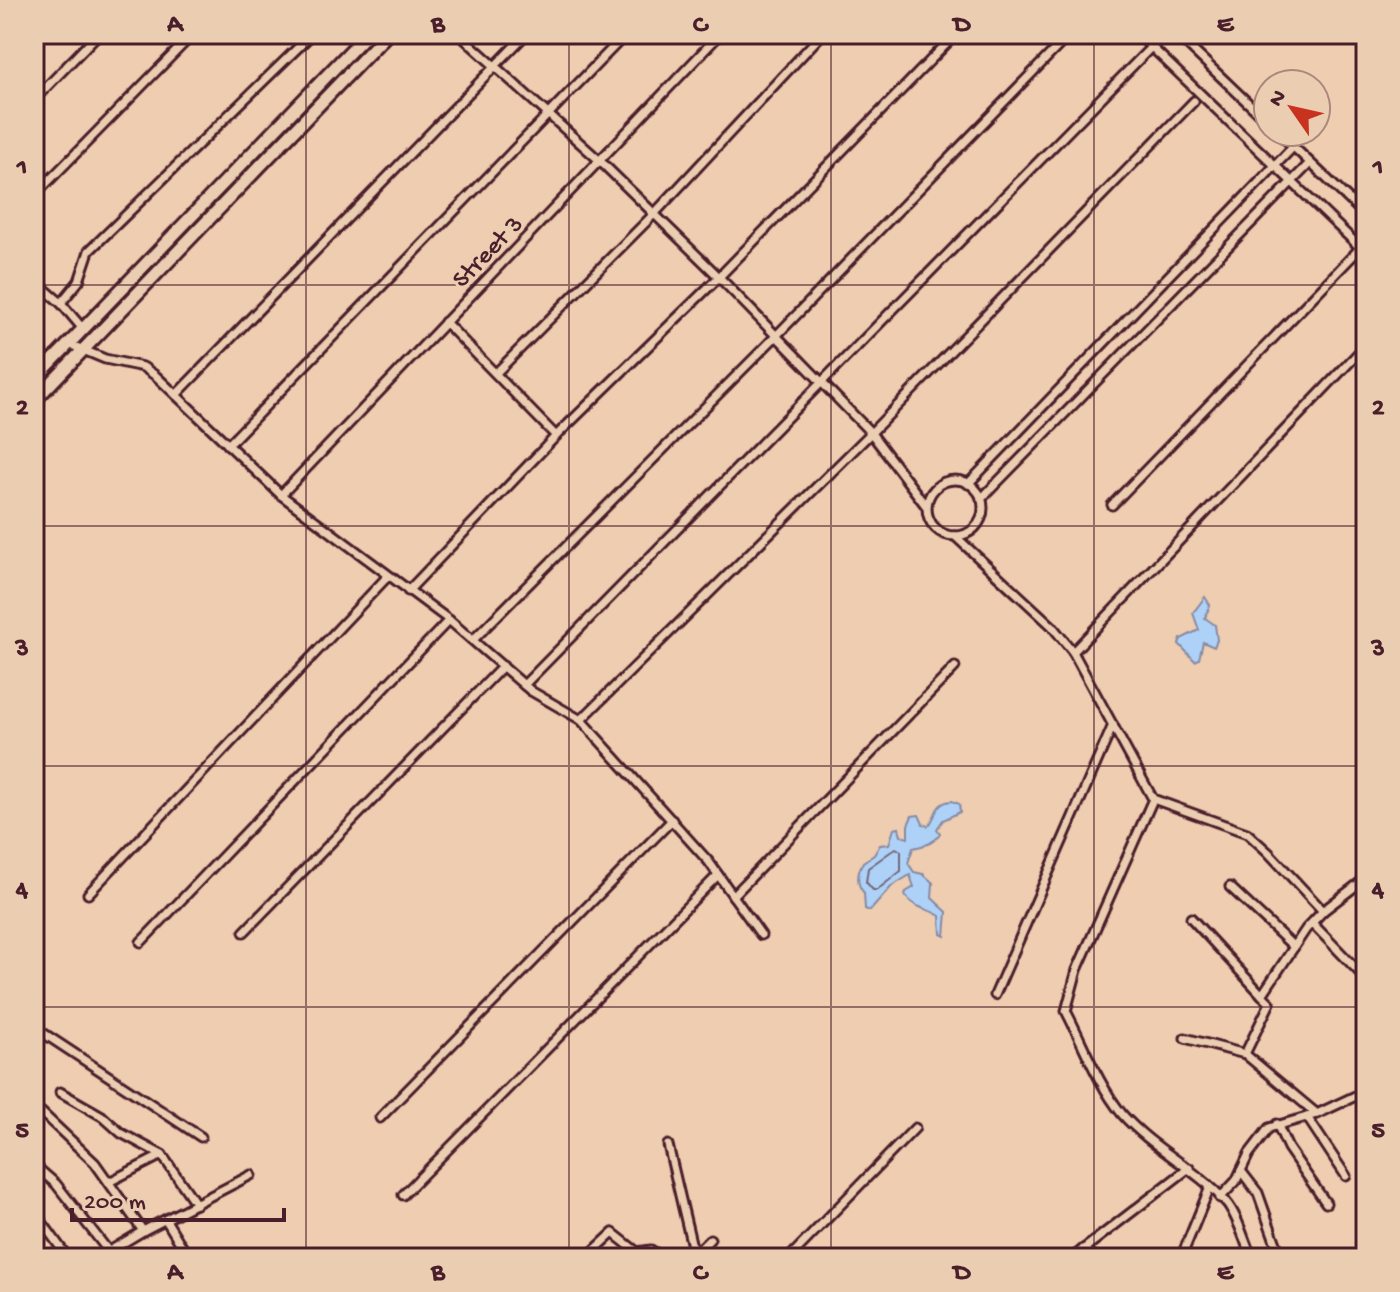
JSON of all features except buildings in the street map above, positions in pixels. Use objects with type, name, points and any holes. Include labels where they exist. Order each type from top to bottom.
[{"type":"main road","points":[[34,380],[367,34]]},
{"type":"main road","points":[[34,401],[387,34]]},
{"type":"street","points":[[34,100],[98,34]]},
{"type":"street","points":[[34,196],[193,34]]},
{"type":"street","points":[[61,303],[79,281],[89,251],[312,34]]},
{"type":"street","points":[[459,34],[655,213],[777,335],[871,433],[926,506],[930,522],[938,531],[955,536],[1052,626],[1073,652],[1153,799],[1247,833],[1323,911]]},
{"type":"street","points":[[176,395],[526,34]]},
{"type":"street","points":[[228,445],[626,34]]},
{"type":"street","name":"Street 3","points":[[281,495],[720,34]]},
{"type":"street","points":[[497,372],[655,213],[822,34]]},
{"type":"street","points":[[408,591],[556,436],[719,277],[956,34]]},
{"type":"street","points":[[473,640],[777,335],[1070,34]]},
{"type":"street","points":[[1112,505],[1364,248],[1138,34]]},
{"type":"street","points":[[524,685],[1164,34]]},
{"type":"street","points":[[1176,34],[1252,107]]},
{"type":"street","points":[[581,720],[871,433],[1194,101]]},
{"type":"street","points":[[968,484],[1292,148]]},
{"type":"street","points":[[1294,148],[1366,216]]},
{"type":"street","points":[[981,499],[1310,163]]},
{"type":"street","points":[[34,280],[61,303],[83,329]]},
{"type":"street","points":[[445,322],[556,436]]},
{"type":"street","points":[[69,344],[105,359],[143,367],[281,495],[449,620],[524,685],[581,720],[672,820],[718,875],[761,935]]},
{"type":"street","points":[[1073,652],[1366,345]]},
{"type":"street","points":[[926,506],[932,491],[951,480],[968,484],[979,494],[982,515],[977,525],[969,532],[955,536]]},
{"type":"street","points":[[88,894],[388,576]]},
{"type":"street","points":[[141,942],[449,620]]},
{"type":"street","points":[[244,932],[503,666]]},
{"type":"street","points":[[733,896],[955,667]]},
{"type":"street","points":[[995,995],[1113,725]]},
{"type":"street","points":[[1153,799],[1077,970],[1066,1011],[1104,1088],[1121,1112],[1227,1204],[1252,1258]]},
{"type":"street","points":[[380,1118],[672,820]]},
{"type":"street","points":[[403,1195],[718,875]]},
{"type":"street","points":[[1262,995],[1312,923],[1366,878]]},
{"type":"street","points":[[1230,887],[1294,947]]},
{"type":"street","points":[[1191,918],[1270,1003],[1245,1054]]},
{"type":"street","points":[[1312,923],[1366,979]]},
{"type":"street","points":[[34,1027],[201,1137]]},
{"type":"street","points":[[1185,1038],[1245,1054],[1317,1114]]},
{"type":"street","points":[[1220,1198],[1236,1181],[1249,1154],[1269,1128],[1317,1114],[1366,1091]]},
{"type":"street","points":[[60,1092],[102,1116],[121,1133],[162,1155],[196,1204]]},
{"type":"street","points":[[41,1112],[95,1163],[143,1231]]},
{"type":"street","points":[[1307,1117],[1346,1176]]},
{"type":"street","points":[[1277,1124],[1288,1148],[1326,1203]]},
{"type":"street","points":[[789,1258],[915,1128]]},
{"type":"street","points":[[668,1145],[692,1256]]},
{"type":"street","points":[[109,1182],[162,1155]]},
{"type":"street","points":[[34,1165],[56,1184],[109,1252]]},
{"type":"street","points":[[1072,1258],[1189,1168]]},
{"type":"street","points":[[1241,1171],[1258,1193],[1281,1258]]},
{"type":"street","points":[[98,1258],[251,1175]]},
{"type":"street","points":[[1181,1258],[1210,1187]]},
{"type":"street","points":[[34,1211],[68,1258]]},
{"type":"street","points":[[166,1220],[189,1258]]},
{"type":"street","points":[[586,1258],[613,1233],[637,1252],[651,1250],[664,1258]]},
{"type":"street","points":[[692,1256],[710,1239]]},
{"type":"street","points":[[1083,1249],[1097,1258]]},
{"type":"water","points":[[1205,597],[1210,605],[1205,618],[1215,625],[1217,640],[1214,647],[1203,642],[1199,659],[1195,661],[1179,644],[1181,639],[1199,630],[1193,613]]},
{"type":"water","points":[[952,801],[959,804],[960,812],[943,820],[937,829],[940,833],[934,840],[913,848],[908,863],[914,872],[923,874],[933,883],[932,898],[947,912],[945,936],[941,934],[940,916],[914,904],[905,896],[914,887],[910,875],[892,886],[870,911],[865,909],[864,893],[858,878],[863,862],[874,855],[880,845],[889,844],[894,829],[899,828],[901,836],[908,838],[912,816],[919,815],[923,824],[928,826],[939,807]]}]
